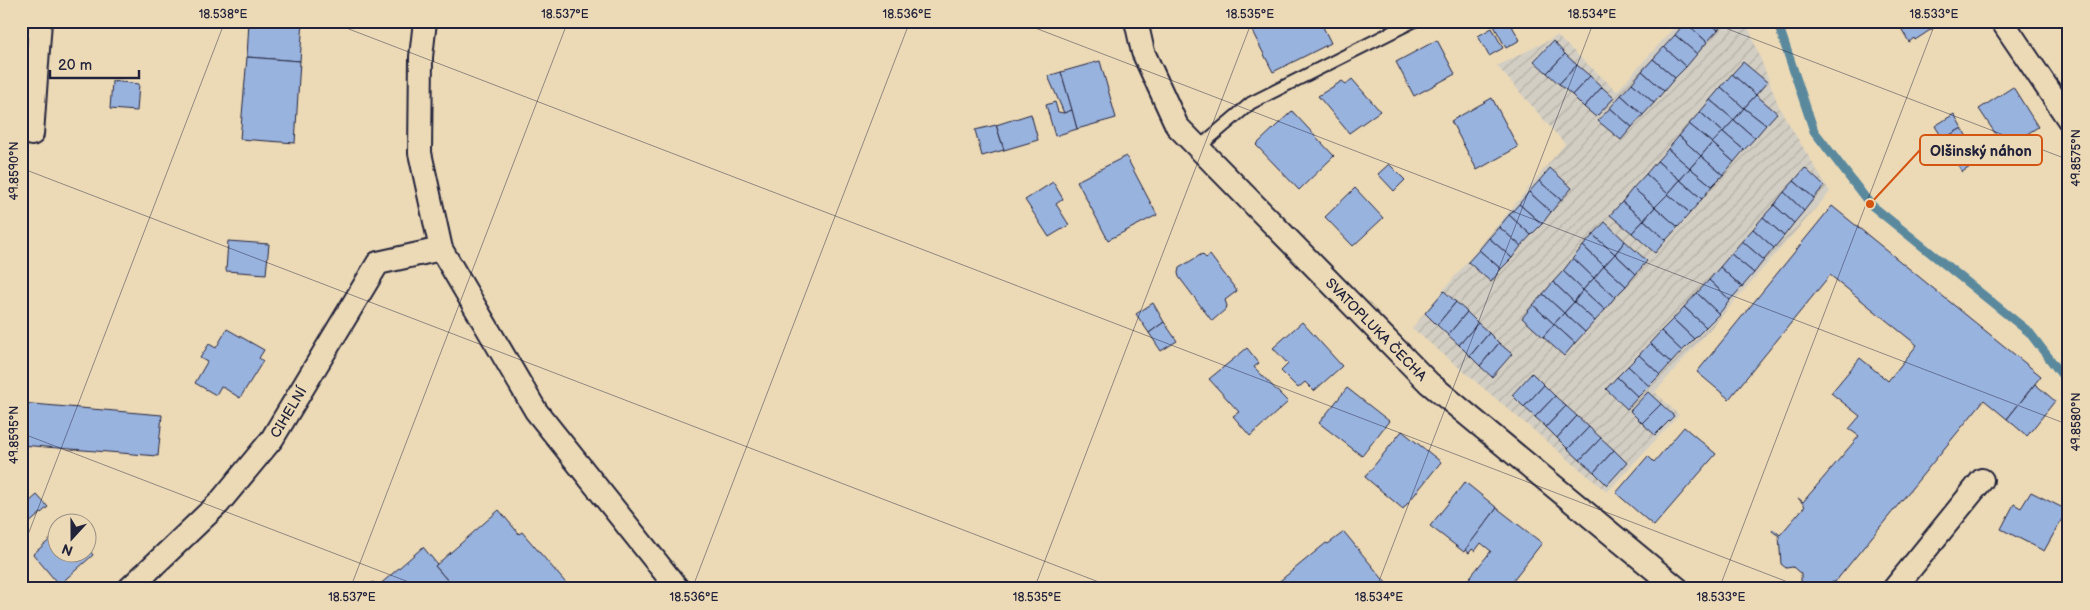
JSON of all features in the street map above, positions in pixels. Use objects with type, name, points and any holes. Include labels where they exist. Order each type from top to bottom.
[{"type":"street","points":[[32,134],[40,21]]},
{"type":"street","points":[[425,21],[422,57],[420,154],[441,249],[536,411],[678,589]]},
{"type":"street","name":"SVATOPLUKA ČECHA","points":[[1136,21],[1143,52],[1177,126],[1429,383],[1678,589]]},
{"type":"street","points":[[2002,21],[2069,120]]},
{"type":"street","name":"CIHELNÍ","points":[[130,589],[219,502],[272,439],[378,263],[441,249]]},
{"type":"street","points":[[1894,589],[1982,480]]},
{"type":"lane","points":[[1198,148],[1250,103],[1414,21]]},
{"type":"shaded area","points":[[1680,21],[1746,21],[1780,109],[1830,192],[1655,392],[1679,415],[1607,492],[1412,328],[1565,144],[1497,66],[1557,36],[1617,91]]},
{"type":"building","points":[[97,21],[148,21],[148,28],[97,23]]},
{"type":"building","points":[[249,21],[303,21],[300,61],[247,57]]},
{"type":"building","points":[[1271,21],[1320,21],[1331,43],[1273,72],[1252,31]]},
{"type":"building","points":[[1497,21],[1509,21],[1520,40],[1506,48],[1493,24]]},
{"type":"building","points":[[1686,21],[1708,21],[1718,30],[1707,42]]},
{"type":"building","points":[[1708,21],[1725,21],[1718,30]]},
{"type":"building","points":[[1897,21],[1944,21],[1909,42]]},
{"type":"building","points":[[1685,22],[1707,42],[1697,54],[1675,35]]},
{"type":"building","points":[[1492,28],[1503,48],[1489,56],[1478,36]]},
{"type":"building","points":[[1675,35],[1697,54],[1686,67],[1664,47]]},
{"type":"building","points":[[1437,40],[1455,74],[1414,96],[1396,62]]},
{"type":"building","points":[[1553,41],[1565,54],[1547,73],[1534,61]]},
{"type":"building","points":[[1664,47],[1686,67],[1675,78],[1653,59]]},
{"type":"building","points":[[1565,54],[1577,65],[1559,84],[1547,73]]},
{"type":"building","points":[[247,57],[300,61],[295,143],[240,139]]},
{"type":"building","points":[[1653,59],[1675,78],[1664,91],[1642,71]]},
{"type":"building","points":[[1100,61],[1116,118],[1077,129],[1061,72]]},
{"type":"building","points":[[1743,62],[1767,82],[1756,95],[1732,74]]},
{"type":"building","points":[[1577,65],[1590,76],[1572,95],[1559,84]]},
{"type":"building","points":[[1642,71],[1664,91],[1654,103],[1632,83]]},
{"type":"building","points":[[1061,72],[1072,110],[1064,113],[1048,76]]},
{"type":"building","points":[[1732,74],[1756,95],[1744,108],[1721,87]]},
{"type":"building","points":[[1590,76],[1602,87],[1584,107],[1572,95]]},
{"type":"building","points":[[1352,79],[1380,111],[1349,133],[1318,96],[1342,81],[1346,84]]},
{"type":"building","points":[[112,81],[139,84],[137,111],[110,109]]},
{"type":"building","points":[[1632,83],[1654,103],[1643,115],[1621,95]]},
{"type":"building","points":[[1602,87],[1614,98],[1596,117],[1584,107]]},
{"type":"building","points":[[1721,87],[1744,108],[1734,120],[1710,100]]},
{"type":"building","points":[[2013,87],[2038,127],[2005,148],[1979,109]]},
{"type":"building","points":[[1621,95],[1643,115],[1632,127],[1610,108]]},
{"type":"building","points":[[1756,95],[1777,113],[1766,125],[1744,108]]},
{"type":"building","points":[[1492,98],[1518,147],[1477,170],[1451,121]]},
{"type":"building","points":[[1710,100],[1734,120],[1723,132],[1700,112]]},
{"type":"building","points":[[1055,102],[1058,112],[1064,113],[1072,110],[1077,129],[1055,136],[1046,105]]},
{"type":"building","points":[[1610,108],[1632,127],[1621,140],[1598,121]]},
{"type":"building","points":[[1744,108],[1766,125],[1755,138],[1734,120]]},
{"type":"building","points":[[1292,111],[1334,156],[1299,190],[1256,145]]},
{"type":"building","points":[[1700,112],[1723,132],[1712,143],[1689,124]]},
{"type":"building","points":[[1031,114],[1038,140],[1004,150],[996,125]]},
{"type":"building","points":[[1954,114],[1962,128],[1943,139],[1935,126]]},
{"type":"building","points":[[1734,120],[1755,138],[1744,150],[1723,132]]},
{"type":"building","points":[[1689,124],[1712,143],[1701,156],[1679,136]]},
{"type":"building","points":[[996,125],[1004,150],[982,156],[975,130]]},
{"type":"building","points":[[1962,128],[1980,161],[1962,172],[1943,139]]},
{"type":"building","points":[[1723,132],[1744,150],[1734,162],[1712,143]]},
{"type":"building","points":[[1679,136],[1701,156],[1690,168],[1668,149]]},
{"type":"building","points":[[1712,143],[1734,162],[1723,175],[1701,156]]},
{"type":"building","points":[[1668,149],[1690,168],[1680,180],[1657,161]]},
{"type":"building","points":[[1126,156],[1157,215],[1108,240],[1077,181]]},
{"type":"building","points":[[1701,156],[1723,175],[1712,186],[1690,168]]},
{"type":"building","points":[[1657,161],[1680,180],[1668,194],[1646,174]]},
{"type":"building","points":[[1389,164],[1405,180],[1394,191],[1378,174]]},
{"type":"building","points":[[1550,168],[1572,188],[1561,200],[1539,181]]},
{"type":"building","points":[[1690,168],[1712,186],[1702,199],[1680,180]]},
{"type":"building","points":[[1805,168],[1824,186],[1814,198],[1794,181]]},
{"type":"building","points":[[1646,174],[1668,194],[1655,207],[1633,188]]},
{"type":"building","points":[[1680,180],[1702,199],[1690,213],[1668,194]]},
{"type":"building","points":[[1539,181],[1561,200],[1551,212],[1529,192]]},
{"type":"building","points":[[1794,181],[1814,198],[1804,211],[1784,192]]},
{"type":"building","points":[[1053,182],[1063,199],[1056,204],[1069,225],[1049,237],[1025,200]]},
{"type":"building","points":[[1355,188],[1383,218],[1353,246],[1325,217]]},
{"type":"building","points":[[1633,188],[1655,207],[1644,220],[1622,202]]},
{"type":"building","points":[[1529,192],[1551,212],[1542,224],[1519,204]]},
{"type":"building","points":[[1784,192],[1804,211],[1794,223],[1774,205]]},
{"type":"building","points":[[1668,194],[1690,213],[1678,227],[1655,207]]},
{"type":"building","points":[[1622,202],[1644,220],[1632,233],[1610,215]]},
{"type":"building","points":[[1519,204],[1542,224],[1531,235],[1509,215]]},
{"type":"building","points":[[1774,205],[1794,223],[1784,236],[1763,217]]},
{"type":"building","points":[[1832,206],[2041,376],[2007,419],[1984,400],[1835,582],[1807,585],[1801,581],[1801,574],[1793,567],[1786,568],[1781,564],[1779,536],[1772,531],[1773,529],[1780,535],[1805,506],[1798,498],[1803,502],[1859,436],[1849,429],[1860,416],[1831,393],[1860,358],[1888,381],[1917,345],[1830,275],[1729,399],[1697,372]]},
{"type":"building","points":[[1655,207],[1678,227],[1666,240],[1644,220]]},
{"type":"building","points":[[1509,215],[1531,235],[1521,246],[1499,227]]},
{"type":"building","points":[[1763,217],[1784,236],[1774,248],[1753,229]]},
{"type":"building","points":[[1644,220],[1666,240],[1655,253],[1632,233]]},
{"type":"building","points":[[1605,222],[1625,241],[1615,254],[1593,235]]},
{"type":"building","points":[[1499,227],[1521,246],[1512,258],[1489,238]]},
{"type":"building","points":[[1753,229],[1774,248],[1764,260],[1742,241]]},
{"type":"building","points":[[1593,235],[1615,254],[1604,266],[1583,246]]},
{"type":"building","points":[[1489,238],[1512,258],[1501,269],[1479,250]]},
{"type":"building","points":[[228,241],[269,244],[266,274],[226,271]]},
{"type":"building","points":[[1625,241],[1647,261],[1636,274],[1615,254]]},
{"type":"building","points":[[1742,241],[1764,260],[1754,273],[1731,254]]},
{"type":"building","points":[[1583,246],[1604,266],[1594,278],[1573,258]]},
{"type":"building","points":[[1479,250],[1501,269],[1491,282],[1468,262]]},
{"type":"building","points":[[1202,254],[1206,258],[1210,255],[1237,291],[1225,300],[1226,309],[1212,321],[1178,273],[1179,268]]},
{"type":"building","points":[[1615,254],[1636,274],[1626,286],[1604,266]]},
{"type":"building","points":[[1731,254],[1754,273],[1742,287],[1720,267]]},
{"type":"building","points":[[1573,258],[1594,278],[1583,290],[1563,271]]},
{"type":"building","points":[[1604,266],[1626,286],[1615,297],[1594,278]]},
{"type":"building","points":[[1720,267],[1742,287],[1730,300],[1709,280]]},
{"type":"building","points":[[1563,271],[1583,290],[1574,302],[1553,282]]},
{"type":"building","points":[[1594,278],[1615,297],[1605,310],[1583,290]]},
{"type":"building","points":[[1709,280],[1730,300],[1719,314],[1697,293]]},
{"type":"building","points":[[1553,282],[1574,302],[1564,313],[1543,294]]},
{"type":"building","points":[[1583,290],[1605,310],[1595,321],[1574,302]]},
{"type":"building","points":[[1444,291],[1456,302],[1437,325],[1425,313]]},
{"type":"building","points":[[1697,293],[1719,314],[1706,327],[1684,307]]},
{"type":"building","points":[[1543,294],[1564,313],[1554,324],[1533,305]]},
{"type":"building","points":[[1456,302],[1467,312],[1448,335],[1437,325]]},
{"type":"building","points":[[1574,302],[1595,321],[1585,332],[1564,313]]},
{"type":"building","points":[[1153,303],[1164,322],[1149,333],[1136,314]]},
{"type":"building","points":[[1533,305],[1554,324],[1543,337],[1522,318]]},
{"type":"building","points":[[1684,307],[1706,327],[1694,339],[1673,319]]},
{"type":"building","points":[[1467,312],[1478,323],[1459,345],[1448,335]]},
{"type":"building","points":[[1564,313],[1585,332],[1575,343],[1554,324]]},
{"type":"building","points":[[1673,319],[1694,339],[1682,351],[1661,331]]},
{"type":"building","points":[[1164,322],[1177,341],[1161,351],[1149,333]]},
{"type":"building","points":[[1302,322],[1342,366],[1314,391],[1305,382],[1298,388],[1281,371],[1288,364],[1273,348]]},
{"type":"building","points":[[1478,323],[1489,333],[1470,356],[1459,345]]},
{"type":"building","points":[[1554,324],[1575,343],[1564,356],[1543,337]]},
{"type":"building","points":[[227,329],[264,350],[259,358],[263,361],[240,398],[221,386],[216,395],[195,383],[207,362],[200,358],[209,344],[216,348]]},
{"type":"building","points":[[1661,331],[1682,351],[1671,363],[1650,343]]},
{"type":"building","points":[[1489,333],[1499,343],[1480,366],[1470,356]]},
{"type":"building","points":[[1499,343],[1512,354],[1492,377],[1480,366]]},
{"type":"building","points":[[1650,343],[1671,363],[1660,375],[1639,355]]},
{"type":"building","points":[[1247,348],[1259,363],[1254,367],[1288,402],[1250,436],[1233,416],[1239,412],[1209,379]]},
{"type":"building","points":[[1639,355],[1660,375],[1649,386],[1628,366]]},
{"type":"building","points":[[1628,366],[1649,386],[1638,397],[1617,377]]},
{"type":"building","points":[[1532,373],[1544,385],[1524,407],[1512,395]]},
{"type":"building","points":[[1617,377],[1638,397],[1627,409],[1606,389]]},
{"type":"building","points":[[2035,384],[2055,401],[2027,436],[2007,419]]},
{"type":"building","points":[[1544,385],[1555,396],[1535,417],[1524,407]]},
{"type":"building","points":[[1347,388],[1389,421],[1362,456],[1319,423]]},
{"type":"building","points":[[1648,392],[1661,404],[1642,423],[1630,411]]},
{"type":"building","points":[[1555,396],[1566,406],[1546,427],[1535,417]]},
{"type":"building","points":[[21,403],[162,415],[158,456],[21,445]]},
{"type":"building","points":[[1661,404],[1674,416],[1655,435],[1642,423]]},
{"type":"building","points":[[1566,406],[1577,416],[1557,438],[1546,427]]},
{"type":"building","points":[[1577,416],[1589,427],[1568,449],[1557,438]]},
{"type":"building","points":[[1589,427],[1601,438],[1580,460],[1568,449]]},
{"type":"building","points":[[1684,427],[1716,454],[1654,526],[1616,493],[1648,456],[1654,462]]},
{"type":"building","points":[[1402,431],[1441,462],[1403,509],[1365,477]]},
{"type":"building","points":[[1601,438],[1614,450],[1594,472],[1580,460]]},
{"type":"building","points":[[1614,450],[1627,463],[1607,485],[1594,472]]},
{"type":"building","points":[[1465,482],[1497,508],[1464,552],[1430,526]]},
{"type":"building","points":[[2031,492],[2067,510],[2044,551],[2001,529],[2014,504],[2021,508]]},
{"type":"building","points":[[37,495],[48,507],[21,530],[21,509]]},
{"type":"building","points":[[1497,508],[1542,543],[1506,589],[1467,589],[1463,586],[1491,551],[1481,543],[1475,551],[1472,549],[1469,553],[1465,550]]},
{"type":"building","points":[[499,510],[519,534],[522,532],[571,589],[455,589],[435,566]]},
{"type":"building","points":[[1344,532],[1391,589],[1270,589],[1326,543],[1328,544]]},
{"type":"building","points":[[48,541],[48,562],[85,562],[59,585],[33,554]]},
{"type":"building","points":[[423,547],[437,564],[435,566],[455,589],[366,589],[373,582],[377,587]]},
{"type":"waterway","points":[[1777,21],[1814,131],[1870,204],[2029,332],[2069,384]]},
{"type":"place","name":"Olšinský náhon","points":[[1870,204]]}]
